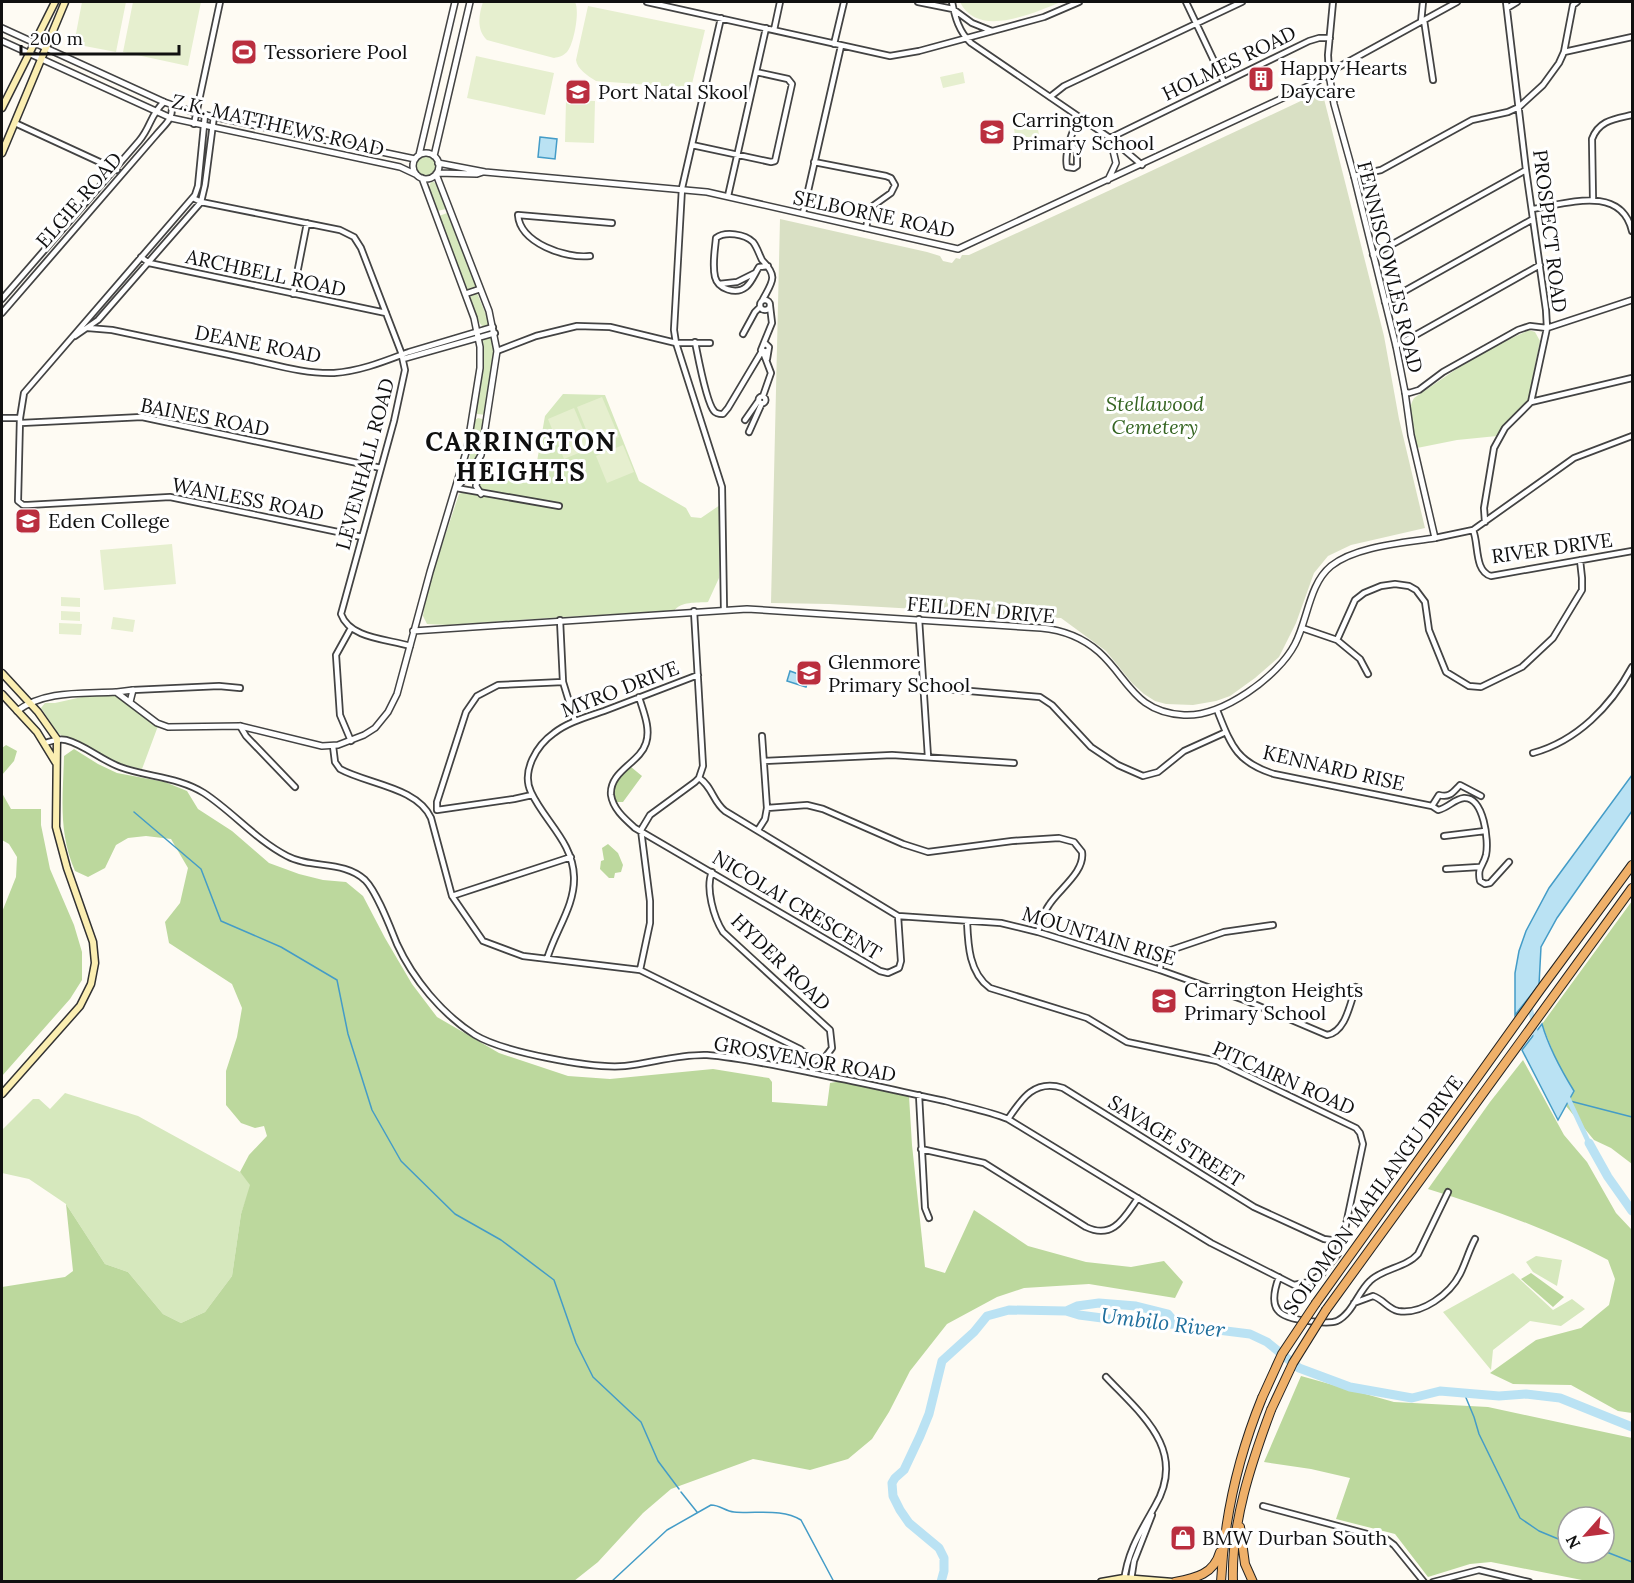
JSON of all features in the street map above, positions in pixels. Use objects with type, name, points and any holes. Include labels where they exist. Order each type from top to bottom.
[{"type":"highway","name":"SOLOMON MAHLANGU DRIVE","points":[[1221,1581],[1225,1531],[1242,1454],[1262,1398],[1282,1354],[1540,990],[1632,865]]},
{"type":"highway","name":"SOLOMON MAHLANGU DRIVE","points":[[1233,1581],[1239,1517],[1271,1410],[1293,1363],[1326,1311],[1632,888]]},
{"type":"highway","points":[[1239,1517],[1245,1564],[1253,1581]]},
{"type":"highway","points":[[1174,1581],[1195,1578],[1209,1571],[1219,1557],[1225,1531]]},
{"type":"main road","points":[[2,108],[55,2]]},
{"type":"main road","points":[[2,153],[65,2]]},
{"type":"main road","points":[[2,674],[49,726],[57,739],[56,827],[93,942],[94,952],[94,973],[80,1006],[2,1094]]},
{"type":"main road","points":[[2,694],[45,743],[56,763]]},
{"type":"main road","points":[[1101,1581],[1174,1581]]},
{"type":"street","points":[[194,123],[220,2]]},
{"type":"street","points":[[116,692],[157,723],[168,727],[240,726],[312,745],[333,746],[370,732],[388,712],[397,694],[413,631],[456,488],[473,416],[480,368],[478,334],[465,294],[420,177],[413,168],[435,90],[455,2]]},
{"type":"street","points":[[470,2],[434,156],[438,163],[436,173],[494,330],[497,351],[476,484],[481,494]]},
{"type":"street","points":[[647,2],[873,53],[898,56],[1044,17],[1079,2]]},
{"type":"street","points":[[774,30],[780,2]]},
{"type":"street","points":[[834,44],[844,2]]},
{"type":"street","points":[[918,2],[953,9],[972,23],[992,31]]},
{"type":"street","points":[[952,2],[958,25],[966,38],[1110,138],[1142,165]]},
{"type":"street","points":[[1186,2],[1224,82]]},
{"type":"street","points":[[1050,97],[1064,86],[1242,2]]},
{"type":"street","name":"FENNISCOWLES ROAD","points":[[1334,2],[1329,74],[1334,104],[1396,346],[1406,392],[1411,435],[1435,538]]},
{"type":"street","points":[[1423,2],[1422,21],[1433,80]]},
{"type":"street","points":[[1329,74],[1457,2]]},
{"type":"street","points":[[1507,5],[1516,2]]},
{"type":"street","points":[[1354,176],[1381,170],[1472,120],[1508,112],[1519,107],[1554,72],[1564,52],[1573,5],[1577,2]]},
{"type":"street","name":"PROSPECT ROAD","points":[[1507,5],[1547,328],[1531,402]]},
{"type":"street","points":[[721,18],[682,188],[674,330],[676,343],[722,487],[724,610]]},
{"type":"street","points":[[450,24],[464,28]]},
{"type":"street","name":"Z.K. MATTHEWS ROAD","points":[[2,28],[164,102],[196,113],[417,157]]},
{"type":"street","points":[[728,196],[766,28]]},
{"type":"street","name":"HOLMES ROAD","points":[[1110,138],[1309,41],[1330,38]]},
{"type":"street","points":[[1564,52],[1632,38]]},
{"type":"street","name":"Z.K. MATTHEWS ROAD","points":[[2,41],[171,118],[400,167],[420,177]]},
{"type":"street","points":[[803,213],[841,46]]},
{"type":"street","points":[[692,145],[774,162],[792,84],[790,80],[756,72]]},
{"type":"street","name":"SELBORNE ROAD","points":[[438,163],[485,172],[682,188],[728,196],[961,248],[1142,165],[1315,83],[1329,74]]},
{"type":"street","points":[[435,90],[449,94]]},
{"type":"street","name":"ELGIE ROAD","points":[[2,299],[146,133],[154,111],[164,102]]},
{"type":"street","points":[[171,118],[172,105]]},
{"type":"street","points":[[20,420],[24,393],[193,198],[198,186],[206,115]]},
{"type":"street","points":[[1593,200],[1592,139],[1595,131],[1607,121],[1632,115]]},
{"type":"street","points":[[71,339],[98,320],[201,202],[214,116]]},
{"type":"street","points":[[1071,144],[1077,154],[1077,166],[1068,168],[1066,164],[1068,147],[1079,117]]},
{"type":"street","name":"ELGIE ROAD","points":[[2,313],[171,118]]},
{"type":"street","points":[[15,123],[122,173]]},
{"type":"street","points":[[1107,181],[1116,163],[1110,138]]},
{"type":"street","points":[[417,157],[427,154],[434,156]]},
{"type":"street","points":[[814,162],[886,176],[893,181],[894,188],[891,193],[870,208],[866,228]]},
{"type":"street","points":[[1373,255],[1526,170]]},
{"type":"street","name":"SELBORNE ROAD","points":[[436,173],[477,174],[485,172]]},
{"type":"street","points":[[420,177],[430,178],[436,173]]},
{"type":"street","name":"LEVENHALL ROAD","points":[[193,198],[201,202],[340,230],[354,237],[361,248],[386,314],[405,373],[381,468],[340,611],[343,619],[351,628]]},
{"type":"street","points":[[1532,209],[1593,200],[1610,203],[1619,207],[1629,219],[1632,231]]},
{"type":"street","points":[[590,256],[572,257],[545,247],[524,229],[518,214],[612,222]]},
{"type":"street","points":[[1385,302],[1533,219]]},
{"type":"street","points":[[293,294],[307,224]]},
{"type":"street","points":[[762,306],[774,278],[773,272],[754,244],[744,237],[718,236],[714,261],[715,277],[723,288],[741,290],[748,285],[760,266],[768,266]]},
{"type":"street","points":[[48,246],[54,251]]},
{"type":"street","points":[[756,271],[759,254]]},
{"type":"street","name":"ARCHBELL ROAD","points":[[141,257],[149,263],[386,314]]},
{"type":"street","points":[[1396,346],[1540,265]]},
{"type":"street","points":[[718,284],[736,282],[756,271]]},
{"type":"street","points":[[465,294],[480,289]]},
{"type":"street","points":[[695,342],[708,399],[714,411],[723,414],[765,350],[772,323],[768,292]]},
{"type":"street","points":[[1406,392],[1419,390],[1443,372],[1518,330],[1530,326],[1547,328],[1632,300]]},
{"type":"street","points":[[742,334],[755,312],[766,301],[770,305]]},
{"type":"street","points":[[762,306],[770,305]]},
{"type":"street","points":[[762,306],[770,314]]},
{"type":"street","name":"DEANE ROAD","points":[[92,315],[112,330]]},
{"type":"street","points":[[497,351],[536,336],[578,326],[610,327],[676,343],[710,343]]},
{"type":"street","name":"DEANE ROAD","points":[[88,328],[112,330],[294,369],[326,373],[349,371],[494,330]]},
{"type":"street","points":[[749,432],[771,375],[765,350]]},
{"type":"street","points":[[1485,522],[1484,508],[1494,448],[1505,429],[1531,402],[1632,378]]},
{"type":"street","points":[[745,420],[761,400]]},
{"type":"street","points":[[473,416],[488,419]]},
{"type":"street","name":"BAINES ROAD","points":[[2,418],[20,420],[142,417],[381,468]]},
{"type":"street","name":"WANLESS ROAD","points":[[20,420],[17,497],[20,504],[28,506],[170,497],[362,537]]},
{"type":"street","points":[[1435,538],[1473,530],[1574,458],[1632,436]]},
{"type":"street","points":[[456,488],[472,471],[481,455]]},
{"type":"street","points":[[456,488],[559,506]]},
{"type":"street","name":"RIVER DRIVE","points":[[1473,530],[1481,568],[1488,575],[1632,551]]},
{"type":"street","name":"FEILDEN DRIVE","points":[[413,631],[694,611],[761,609],[1041,628],[1068,633],[1089,644],[1100,653],[1129,689],[1149,705],[1185,715],[1217,710],[1277,668],[1290,652],[1302,628],[1319,578],[1332,565],[1341,559],[1364,551],[1435,538]]},
{"type":"street","points":[[1337,640],[1355,600],[1381,586],[1395,584],[1409,586],[1416,590],[1425,602],[1429,630],[1446,672],[1469,686],[1480,687],[1522,667],[1553,638],[1582,590],[1580,560]]},
{"type":"street","points":[[640,970],[648,941],[650,912],[641,830],[650,815],[699,778],[703,757],[694,611]]},
{"type":"street","points":[[919,619],[927,757]]},
{"type":"street","points":[[560,620],[563,682],[575,722]]},
{"type":"street","points":[[351,741],[340,715],[336,655],[351,628],[375,638],[410,646]]},
{"type":"street","points":[[1302,628],[1337,640],[1360,659],[1368,674]]},
{"type":"street","points":[[1533,753],[1578,732],[1620,688],[1632,667]]},
{"type":"street","name":"MYRO DRIVE","points":[[532,795],[529,789],[528,772],[535,753],[548,737],[575,722],[698,675]]},
{"type":"street","points":[[437,810],[466,712],[477,696],[498,685],[563,682]]},
{"type":"street","points":[[17,711],[47,696],[219,686],[240,688]]},
{"type":"street","points":[[923,687],[1040,697],[1052,705],[1091,747],[1118,765],[1143,776],[1158,772],[1184,751],[1226,732]]},
{"type":"street","points":[[130,702],[133,690]]},
{"type":"street","name":"NICOLAI CRESCENT","points":[[639,697],[648,735],[646,744],[636,758],[615,778],[611,789],[614,805],[635,828],[883,973],[896,971],[901,961],[898,916]]},
{"type":"street","name":"KENNARD RISE","points":[[1217,710],[1241,758],[1255,768],[1274,774],[1432,806],[1438,810],[1463,798],[1473,800],[1481,812],[1485,831]]},
{"type":"street","points":[[240,726],[246,736],[295,787]]},
{"type":"street","points":[[758,830],[765,819],[767,808],[762,736]]},
{"type":"street","points":[[45,743],[57,739]]},
{"type":"street","name":"GROSVENOR ROAD","points":[[57,739],[70,741],[123,768],[190,786],[213,799],[261,839],[289,857],[350,871],[364,879],[370,886],[399,947],[416,976],[439,1004],[471,1032],[504,1048],[585,1064],[627,1066],[675,1057],[706,1055],[813,1073],[984,1111],[1008,1119],[1211,1243],[1296,1285],[1302,1285],[1322,1274],[1338,1254],[1363,1144],[1360,1133]]},
{"type":"street","points":[[333,746],[335,762],[340,769],[411,796],[424,806],[428,812],[452,897],[483,941],[523,956],[640,970],[800,1049],[812,1062],[813,1073]]},
{"type":"street","points":[[764,761],[878,755],[1014,763]]},
{"type":"street","points":[[699,778],[707,784],[720,807],[898,916]]},
{"type":"street","points":[[1432,806],[1438,796],[1445,797],[1452,794],[1460,785],[1481,796]]},
{"type":"street","points":[[428,812],[532,795],[563,840],[571,857],[574,879],[572,897],[547,959]]},
{"type":"street","points":[[767,808],[807,805],[823,809],[903,844],[928,852],[1012,841],[1068,839],[1080,848],[1082,860],[1078,870],[1050,903],[1042,917],[1038,932]]},
{"type":"street","points":[[1444,836],[1485,831],[1486,854],[1479,867],[1480,881],[1487,884],[1509,862]]},
{"type":"street","points":[[452,897],[571,857]]},
{"type":"street","points":[[1446,868],[1479,867]]},
{"type":"street","name":"HYDER ROAD","points":[[712,872],[710,879],[712,907],[723,932],[830,1030],[832,1048],[826,1056],[812,1062]]},
{"type":"street","name":"MOUNTAIN RISE","points":[[898,916],[1009,924],[1038,932],[1160,970],[1247,1001],[1327,1035],[1339,1030],[1356,987]]},
{"type":"street","name":"PITCAIRN ROAD","points":[[967,921],[969,950],[973,966],[984,984],[990,988],[1087,1018],[1127,1042],[1217,1061],[1319,1108],[1351,1125],[1360,1133]]},
{"type":"street","points":[[1160,970],[1161,958],[1168,951],[1224,932],[1273,925]]},
{"type":"street","name":"SAVAGE STREET","points":[[1008,1119],[1019,1101],[1030,1090],[1047,1085],[1063,1088],[1254,1207],[1324,1239],[1340,1241]]},
{"type":"street","points":[[919,1095],[926,1213],[929,1218]]},
{"type":"street","points":[[921,1149],[984,1163],[1086,1227],[1097,1231],[1107,1231],[1119,1223],[1138,1198]]},
{"type":"street","points":[[1279,1276],[1273,1294],[1274,1305],[1280,1313],[1290,1318],[1332,1322],[1343,1317],[1375,1276],[1419,1254],[1448,1192]]},
{"type":"street","points":[[1354,1303],[1373,1296],[1397,1311],[1409,1311],[1427,1305],[1442,1296],[1458,1278],[1476,1239]]},
{"type":"street","points":[[1106,1377],[1148,1421],[1162,1443],[1166,1458],[1166,1477],[1161,1496],[1136,1537],[1126,1564],[1128,1580]]},
{"type":"street","points":[[1263,1506],[1378,1536],[1394,1545],[1424,1581]]},
{"type":"street","points":[[1433,1581],[1479,1570],[1529,1581]]},
{"type":"green space","points":[[82,2],[126,2],[116,52],[74,44]]},
{"type":"green space","points":[[133,2],[201,2],[188,66],[123,52]]},
{"type":"green space","points":[[483,2],[575,2],[577,20],[570,48],[564,54],[554,58],[487,40],[480,27]]},
{"type":"green space","points":[[960,2],[1061,2],[1021,17],[992,21],[979,19],[968,13]]},
{"type":"green space","points":[[588,6],[705,30],[691,88],[596,81],[586,75],[576,60]]},
{"type":"green space","points":[[476,56],[554,73],[545,115],[467,98]]},
{"type":"green space","points":[[963,72],[965,83],[943,88],[940,77]]},
{"type":"green space","name":"Stellawood Cemetery","points":[[1322,91],[1384,336],[1399,419],[1425,528],[1351,545],[1328,556],[1314,573],[1296,623],[1279,657],[1230,696],[1193,705],[1166,704],[1155,701],[1144,694],[1106,651],[1061,618],[829,604],[771,603],[780,219],[927,252],[952,263],[956,258],[960,259],[962,255],[969,255]]},
{"type":"green space","points":[[566,100],[595,101],[594,143],[565,142]]},
{"type":"green space","points":[[1037,124],[1039,135],[1016,140],[1014,129]]},
{"type":"green space","points":[[426,156],[433,159],[436,166],[433,173],[426,176],[419,173],[416,166],[419,159]]},
{"type":"green space","points":[[431,182],[439,187],[446,209],[437,211],[429,187]]},
{"type":"green space","points":[[447,213],[476,286],[468,291],[439,216]]},
{"type":"green space","points":[[477,293],[490,324],[488,327],[483,327],[479,322],[470,297]]},
{"type":"green space","points":[[1529,330],[1535,332],[1540,341],[1528,400],[1505,423],[1497,436],[1457,440],[1417,448],[1410,416],[1414,398],[1495,346]]},
{"type":"green space","points":[[493,337],[494,364],[487,415],[477,414],[484,362],[483,339]]},
{"type":"green space","points":[[563,394],[605,395],[639,481],[686,508],[691,517],[701,518],[720,505],[719,578],[708,602],[685,604],[674,611],[448,625],[427,624],[423,616],[427,590],[459,494],[464,492],[477,494],[481,471],[533,484],[545,416]]},
{"type":"green space","points":[[602,397],[619,437],[593,447],[577,407]]},
{"type":"green space","points":[[574,408],[591,448],[564,459],[548,419]]},
{"type":"green space","points":[[478,418],[486,420],[479,454],[471,468],[468,468],[475,420]]},
{"type":"green space","points":[[623,445],[634,472],[607,483],[596,456]]},
{"type":"green space","points":[[172,544],[176,584],[104,590],[100,550]]},
{"type":"green space","points":[[61,597],[80,598],[80,607],[61,606]]},
{"type":"green space","points":[[61,611],[80,612],[80,621],[61,620]]},
{"type":"green space","points":[[113,617],[135,620],[133,632],[111,629]]},
{"type":"green space","points":[[59,623],[82,624],[81,635],[59,634]]},
{"type":"green space","points":[[108,695],[128,702],[158,726],[142,769],[116,763],[62,736],[41,708],[45,703]]},
{"type":"green space","points":[[6,745],[17,751],[14,761],[2,775],[2,748]]},
{"type":"green space","points":[[74,749],[117,773],[165,782],[187,791],[198,809],[232,831],[269,863],[323,880],[346,882],[363,896],[412,984],[437,1017],[499,1053],[568,1076],[610,1079],[713,1069],[769,1078],[772,1082],[772,1102],[827,1106],[830,1083],[842,1081],[909,1096],[925,1267],[945,1273],[974,1210],[1028,1246],[1086,1262],[1131,1267],[1164,1261],[1183,1282],[1175,1298],[1089,1284],[1024,1288],[997,1297],[947,1324],[910,1371],[872,1439],[848,1459],[810,1470],[753,1459],[671,1489],[643,1513],[598,1562],[574,1581],[2,1581],[2,1287],[65,1277],[73,1271],[66,1204],[105,1264],[128,1272],[163,1314],[181,1323],[205,1312],[232,1276],[241,1214],[250,1185],[240,1172],[249,1155],[267,1136],[264,1126],[255,1128],[241,1123],[226,1105],[226,1071],[237,1037],[242,1008],[232,984],[169,943],[165,922],[180,903],[188,868],[171,839],[146,836],[128,838],[116,845],[105,868],[88,877],[75,871],[66,842],[63,800],[64,756]]},
{"type":"green space","points":[[631,767],[642,776],[623,802],[616,802],[614,786]]},
{"type":"green space","points":[[2,793],[11,809],[41,809],[41,825],[50,869],[74,925],[82,952],[82,980],[70,999],[2,1076],[2,912],[16,877],[17,857],[9,844],[2,840]]},
{"type":"green space","points":[[608,844],[618,853],[623,865],[621,872],[615,873],[614,878],[609,878],[600,869],[601,861],[604,860],[602,848]]},
{"type":"green space","points":[[1632,901],[1632,1164],[1611,1148],[1594,1140],[1566,1106],[1574,1091],[1557,1062],[1542,1024]]},
{"type":"green space","points":[[1523,1060],[1564,1135],[1587,1162],[1616,1213],[1632,1230],[1632,1413],[1618,1411],[1571,1385],[1513,1384],[1490,1373],[1536,1340],[1581,1328],[1609,1305],[1615,1279],[1608,1260],[1520,1220],[1428,1189]]},
{"type":"green space","points":[[65,1093],[138,1116],[240,1172],[251,1185],[241,1214],[232,1276],[205,1312],[181,1323],[163,1314],[128,1272],[105,1264],[66,1204],[29,1179],[2,1173],[2,1130],[33,1099],[39,1099],[50,1109]]},
{"type":"green space","points":[[1536,1256],[1562,1260],[1557,1286],[1533,1272],[1526,1262]]},
{"type":"green space","points":[[1513,1273],[1553,1310],[1572,1299],[1585,1309],[1561,1326],[1530,1321],[1493,1350],[1491,1370],[1443,1312]]},
{"type":"green space","points":[[1531,1273],[1564,1297],[1553,1307],[1521,1279]]},
{"type":"green space","points":[[1301,1376],[1394,1402],[1488,1407],[1632,1438],[1632,1581],[1587,1581],[1491,1562],[1470,1564],[1428,1577],[1395,1534],[1336,1519],[1350,1478],[1264,1462]]},
{"type":"water","points":[[540,137],[557,139],[555,159],[538,157]]},
{"type":"water","points":[[790,671],[809,678],[806,687],[787,681]]},
{"type":"water","points":[[1632,775],[1632,811],[1557,918],[1541,947],[1539,985],[1515,1015],[1515,973],[1526,931],[1549,888]]},
{"type":"water","points":[[1542,1024],[1556,1059],[1574,1091],[1558,1120],[1522,1050]]},
{"type":"waterway","points":[[134,812],[201,869],[221,921],[281,947],[337,980],[348,1034],[372,1110],[401,1161],[455,1214],[501,1240],[554,1280],[576,1343],[593,1377],[641,1422],[658,1461],[679,1489]]},
{"type":"waterway","name":"Umbilo River","points":[[1529,1002],[1537,1040]]},
{"type":"waterway","name":"Umbilo River","points":[[1567,1096],[1589,1143]]},
{"type":"waterway","points":[[1570,1101],[1632,1117]]},
{"type":"waterway","name":"Umbilo River","points":[[1589,1143],[1608,1177],[1632,1211]]},
{"type":"waterway","points":[[1066,1311],[1077,1306],[1099,1303],[1136,1306],[1168,1314],[1177,1325]]},
{"type":"waterway","name":"Umbilo River","points":[[941,1582],[944,1558],[939,1548],[909,1523],[893,1496],[892,1483],[904,1470],[920,1436],[929,1414],[942,1361],[974,1332],[987,1316],[1009,1310],[1066,1311],[1079,1315],[1133,1322],[1162,1323],[1250,1334],[1267,1342],[1299,1368],[1350,1387],[1412,1398],[1440,1391],[1499,1396],[1526,1394],[1560,1398],[1632,1427]]},
{"type":"waterway","points":[[1464,1393],[1479,1434],[1520,1518],[1539,1531],[1556,1538]]},
{"type":"waterway","points":[[681,1492],[697,1512]]},
{"type":"waterway","points":[[611,1582],[667,1530],[711,1505],[734,1512],[786,1514],[801,1520],[834,1582]]},
{"type":"waterway","points":[[1616,1556],[1632,1562]]},
{"type":"place","name":"Tessoriere Pool","points":[[244,52]]},
{"type":"place","name":"Happy Hearts Daycare","points":[[1261,79]]},
{"type":"place","name":"Port Natal Skool","points":[[578,92]]},
{"type":"place","name":"Carrington Primary School","points":[[992,132]]},
{"type":"place","name":"Eden College","points":[[28,521]]},
{"type":"place","name":"Glenmore Primary School","points":[[809,673]]},
{"type":"place","name":"Carrington Heights Primary School","points":[[1164,1001]]},
{"type":"place","name":"BMW Durban South","points":[[1183,1538]]},
{"type":"district","name":"CARRINGTON HEIGHTS","points":[[521,457]]}]
